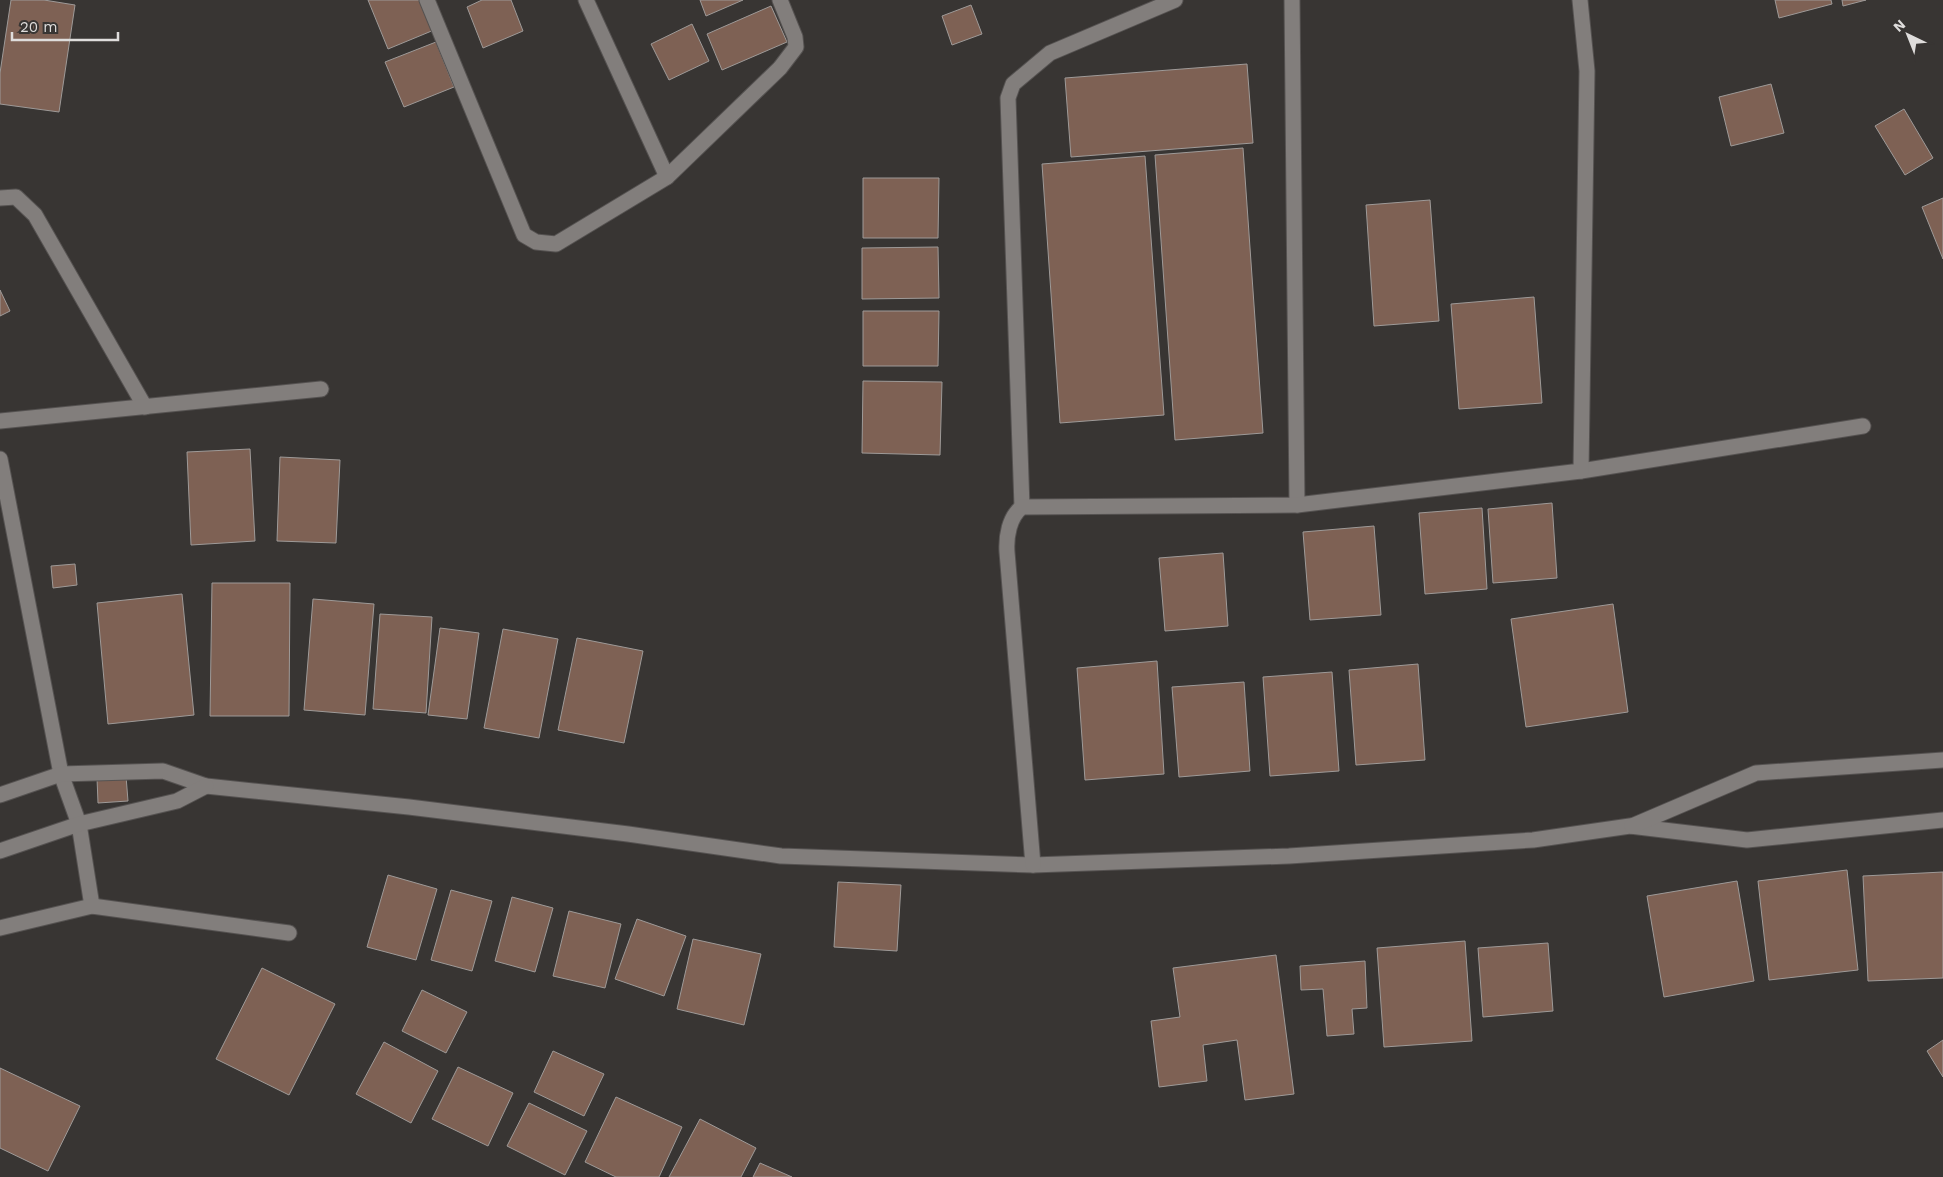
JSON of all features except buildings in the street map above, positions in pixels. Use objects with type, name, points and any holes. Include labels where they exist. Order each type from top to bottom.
[{"type":"street","points":[[428,0],[524,234],[536,242],[556,244],[667,177],[780,68],[794,51],[795,38],[780,0]]},
{"type":"street","points":[[586,0],[667,177]]},
{"type":"street","points":[[1033,865],[1006,538],[1012,520],[1022,507],[1008,98],[1014,84],[1050,52],[1175,0]]},
{"type":"street","points":[[1292,0],[1298,505]]},
{"type":"street","points":[[1580,0],[1587,71],[1581,471]]},
{"type":"street","points":[[0,198],[16,197],[35,215],[145,407]]},
{"type":"street","points":[[0,421],[321,389]]},
{"type":"street","points":[[1022,507],[1298,505],[1581,471],[1863,426]]},
{"type":"street","points":[[0,459],[61,774],[79,824],[92,906]]},
{"type":"street","points":[[0,795],[61,774],[163,771],[206,786],[599,830],[781,856],[1033,865],[1318,854],[1533,840],[1630,826],[1756,773],[1943,760]]},
{"type":"street","points":[[0,851],[79,824],[177,801],[206,786]]},
{"type":"street","points":[[1630,826],[1747,840],[1943,820]]},
{"type":"street","points":[[0,928],[92,906],[289,933]]}]
